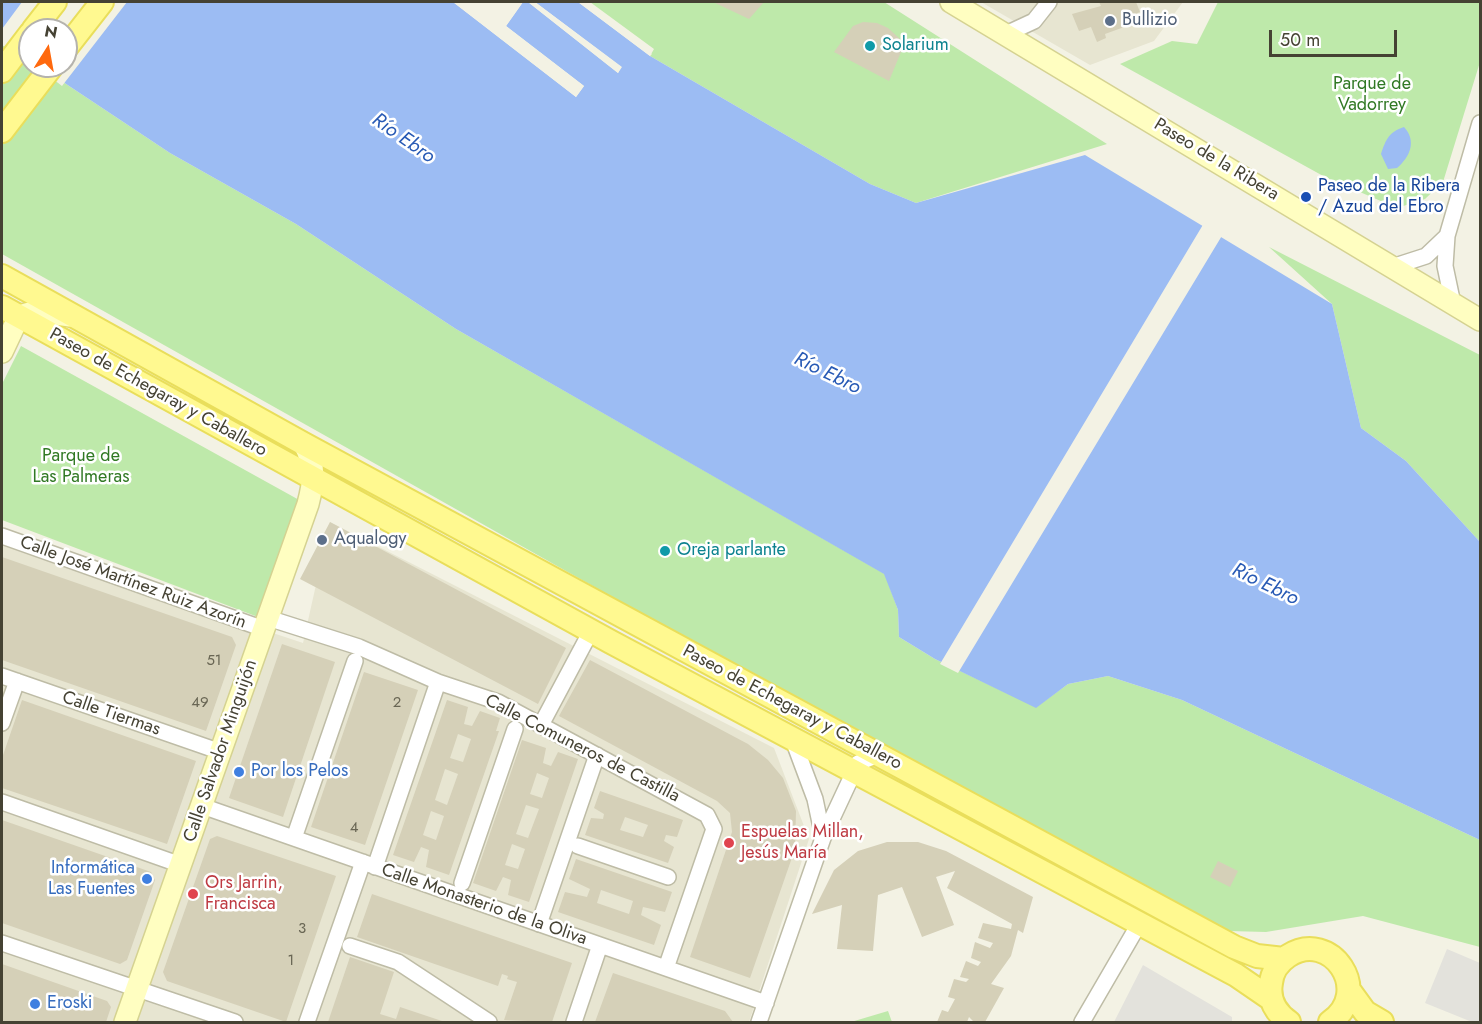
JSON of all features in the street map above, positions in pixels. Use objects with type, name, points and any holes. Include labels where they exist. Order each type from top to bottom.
[{"type":"main road","points":[[42,18],[55,2]]},
{"type":"main road","points":[[78,33],[102,2]]},
{"type":"main road","points":[[2,71],[18,50]]},
{"type":"main road","points":[[2,131],[43,78]]},
{"type":"main road","name":"Paseo de Echegaray y Caballero","points":[[2,276],[304,444],[1234,947],[1257,956],[1284,959]]},
{"type":"main road","name":"Paseo de Echegaray y Caballero","points":[[10,312],[591,631],[1252,984],[1278,1013]]},
{"type":"main road","points":[[1278,1013],[1271,981],[1284,959],[1304,950],[1313,950],[1331,956],[1344,969],[1349,990],[1365,1012],[1382,1023]]},
{"type":"main road","points":[[1330,1023],[1342,1010],[1349,990]]},
{"type":"street","name":"Paseo de la Ribera","points":[[951,2],[1395,266],[1480,320]]},
{"type":"street","points":[[1006,34],[1034,21],[1048,2]]},
{"type":"street","points":[[1034,21],[1034,51]]},
{"type":"street","points":[[1453,304],[1445,266],[1447,236],[1480,123]]},
{"type":"street","points":[[1395,266],[1426,256],[1447,236]]},
{"type":"street","points":[[2,352],[10,312],[36,311],[73,316]]},
{"type":"street","points":[[304,444],[312,461],[314,479]]},
{"type":"street","name":"Calle Salvador Minguijón","points":[[125,1023],[266,624],[314,479]]},
{"type":"street","name":"Calle José Martínez Ruiz Azorín","points":[[2,536],[266,624]]},
{"type":"street","name":"Calle Comuneros de Castilla","points":[[266,624],[359,647],[438,682],[498,702],[707,815],[713,822],[714,829],[666,968]]},
{"type":"street","points":[[541,725],[591,631]]},
{"type":"street","points":[[294,838],[355,661]]},
{"type":"street","name":"Calle Tiermas","points":[[2,676],[220,752]]},
{"type":"street","points":[[2,723],[16,681]]},
{"type":"street","points":[[307,1023],[438,682]]},
{"type":"street","points":[[462,883],[515,729]]},
{"type":"street","points":[[793,740],[815,800],[823,838]]},
{"type":"street","points":[[539,924],[597,755]]},
{"type":"street","points":[[759,1023],[823,838],[852,772],[863,759],[878,755]]},
{"type":"street","points":[[2,802],[181,865]]},
{"type":"street","name":"Calle Monasterio de la Oliva","points":[[202,806],[766,1003]]},
{"type":"street","points":[[578,846],[668,877]]},
{"type":"street","points":[[1082,1023],[1139,924]]},
{"type":"street","points":[[2,943],[227,1021]]},
{"type":"street","points":[[574,1023],[600,945]]},
{"type":"street","points":[[350,946],[398,962],[489,1023]]},
{"type":"shaded area","points":[[981,2],[1183,2],[1154,41],[1090,65]]},
{"type":"shaded area","points":[[330,522],[774,748],[809,839],[749,1022],[2,1022],[2,543],[303,643]]},
{"type":"shaded area","points":[[1447,949],[1480,963],[1480,1022],[1472,1022],[1425,1003]]},
{"type":"shaded area","points":[[1143,965],[1232,1017],[1232,1022],[1114,1022]]},
{"type":"green space","points":[[590,2],[884,2],[1107,144],[916,203],[870,184],[650,56],[654,49]]},
{"type":"green space","name":"Parque de Vadorrey","points":[[1218,2],[1480,2],[1480,62],[1443,182],[1425,199],[1397,208],[1325,177],[1120,64],[1172,41],[1197,44]]},
{"type":"green space","points":[[2,41],[18,52],[18,78],[57,78],[170,153],[296,224],[456,329],[885,574],[898,610],[899,637],[935,659],[1036,707],[1068,684],[1108,676],[1182,700],[1480,840],[1480,947],[1363,916],[1266,932],[1228,931],[760,680],[2,254]]},
{"type":"green space","points":[[1269,247],[1480,355],[1480,542],[1406,461],[1361,428],[1332,304]]},
{"type":"green space","name":"Parque de Las Palmeras","points":[[21,346],[301,501],[258,617],[2,520],[2,384]]},
{"type":"green space","points":[[888,1011],[892,1022],[851,1022]]},
{"type":"water","name":"Río Ebro","points":[[2,2],[453,2],[576,97],[584,86],[506,26],[523,2],[528,2],[618,73],[621,67],[535,2],[578,2],[650,56],[870,184],[916,203],[1085,155],[1332,304],[1361,428],[1406,461],[1480,542],[1480,840],[1182,700],[1108,676],[1068,684],[1036,708],[935,659],[899,637],[898,610],[884,574],[456,329],[296,224],[170,153],[57,78],[78,78],[78,18],[18,18],[18,35],[2,41]]},
{"type":"water","points":[[1404,127],[1410,138],[1410,149],[1397,168],[1388,169],[1381,154],[1391,134]]},
{"type":"pier","points":[[22,2],[127,2],[78,65],[78,18],[18,18],[18,55],[2,45],[2,29]]},
{"type":"pier","points":[[453,2],[458,2],[576,93],[580,87],[503,27],[520,2],[523,2],[506,26],[584,86],[576,97]]},
{"type":"pier","points":[[528,2],[535,2],[622,67],[618,73]]},
{"type":"pier","points":[[578,2],[583,2],[652,54],[650,56]]},
{"type":"pier","points":[[52,78],[68,78],[62,86]]},
{"type":"pier","points":[[1204,223],[1223,234],[958,673],[940,664]]},
{"type":"building","points":[[713,2],[764,2],[749,19]]},
{"type":"building","points":[[1099,2],[1136,2],[1140,12],[1124,18],[1127,26],[1105,34],[1106,38],[1097,42],[1091,27],[1079,31],[1072,14],[1101,6]]},
{"type":"building","name":"Solarium","points":[[863,22],[877,23],[888,28],[900,39],[901,52],[889,81],[834,52],[853,26]]},
{"type":"building","points":[[330,522],[566,648],[538,704],[300,579]]},
{"type":"building","points":[[2,557],[232,637],[236,645],[206,731],[2,660]]},
{"type":"building","points":[[282,644],[335,662],[283,817],[229,798]]},
{"type":"building","points":[[590,660],[748,744],[768,760],[783,778],[796,811],[795,849],[750,978],[690,957],[732,832],[730,813],[717,801],[559,716]]},
{"type":"building","points":[[364,672],[418,690],[365,845],[311,827]]},
{"type":"building","points":[[22,700],[196,761],[167,844],[2,788],[2,758]]},
{"type":"building","points":[[447,700],[468,707],[464,724],[472,726],[480,711],[500,718],[496,731],[499,731],[449,875],[426,867],[429,850],[421,847],[414,862],[393,855]],"holes":[[[458,734],[471,739],[463,762],[450,758]],[[445,769],[458,774],[447,805],[435,800]],[[431,811],[444,816],[436,840],[423,835]]]},
{"type":"building","points":[[522,740],[546,748],[543,763],[551,766],[558,752],[578,759],[529,902],[508,895],[511,880],[503,877],[496,891],[473,883]],"holes":[[[537,773],[549,778],[542,798],[530,794]],[[526,805],[539,809],[528,838],[516,834]],[[512,844],[525,849],[518,869],[505,865]]]},
{"type":"building","points":[[600,791],[683,820],[677,837],[666,835],[664,841],[674,847],[668,863],[585,835],[591,818],[603,819],[604,814],[594,808]],"holes":[[[625,817],[648,825],[643,837],[620,830]]]},
{"type":"building","points":[[2,820],[151,872],[155,880],[127,960],[120,964],[2,923]]},
{"type":"building","points":[[217,836],[336,876],[286,1022],[167,981],[163,972],[210,839]]},
{"type":"building","points":[[887,842],[918,842],[946,851],[1033,897],[1023,933],[1018,930],[1011,956],[991,984],[1004,988],[985,1022],[974,1022],[969,1017],[967,1022],[937,1022],[942,1010],[948,1012],[955,999],[948,997],[954,979],[966,982],[969,979],[960,977],[966,961],[978,966],[981,962],[971,958],[975,942],[990,948],[993,943],[978,938],[983,923],[1011,929],[1012,924],[947,888],[955,871],[936,877],[954,925],[922,937],[902,887],[878,895],[873,951],[837,949],[842,905],[812,914],[834,870],[858,851]]},
{"type":"building","points":[[576,859],[672,892],[665,912],[643,907],[641,915],[661,925],[654,945],[558,912],[565,892],[587,897],[590,889],[569,879]],"holes":[[[601,890],[633,901],[629,914],[597,903]]]},
{"type":"building","points":[[1218,861],[1238,871],[1230,887],[1210,877]]},
{"type":"building","points":[[372,894],[572,963],[552,1022],[504,1020],[517,982],[507,979],[508,976],[502,974],[498,986],[357,937]]},
{"type":"building","points":[[350,957],[394,972],[380,1014],[396,1019],[400,1007],[445,1022],[328,1022]]},
{"type":"building","points":[[2,964],[107,1001],[111,1007],[106,1022],[2,1022]]},
{"type":"building","points":[[613,973],[725,1011],[733,1022],[595,1022]]},
{"type":"place","name":"Bullizio","points":[[1110,21]]},
{"type":"place","name":"Solarium","points":[[870,46]]},
{"type":"place","name":"Paseo de la Ribera / Azud del Ebro","points":[[1306,197]]},
{"type":"place","name":"Aqualogy","points":[[322,540]]},
{"type":"place","name":"Oreja parlante","points":[[665,551]]},
{"type":"place","name":"Por los Pelos","points":[[239,772]]},
{"type":"place","name":"Espuelas Millan, Jesús María","points":[[729,843]]},
{"type":"place","name":"Informática Las Fuentes","points":[[147,879]]},
{"type":"place","name":"Ors Jarrin, Francisca","points":[[193,894]]},
{"type":"place","name":"Eroski","points":[[35,1004]]}]
